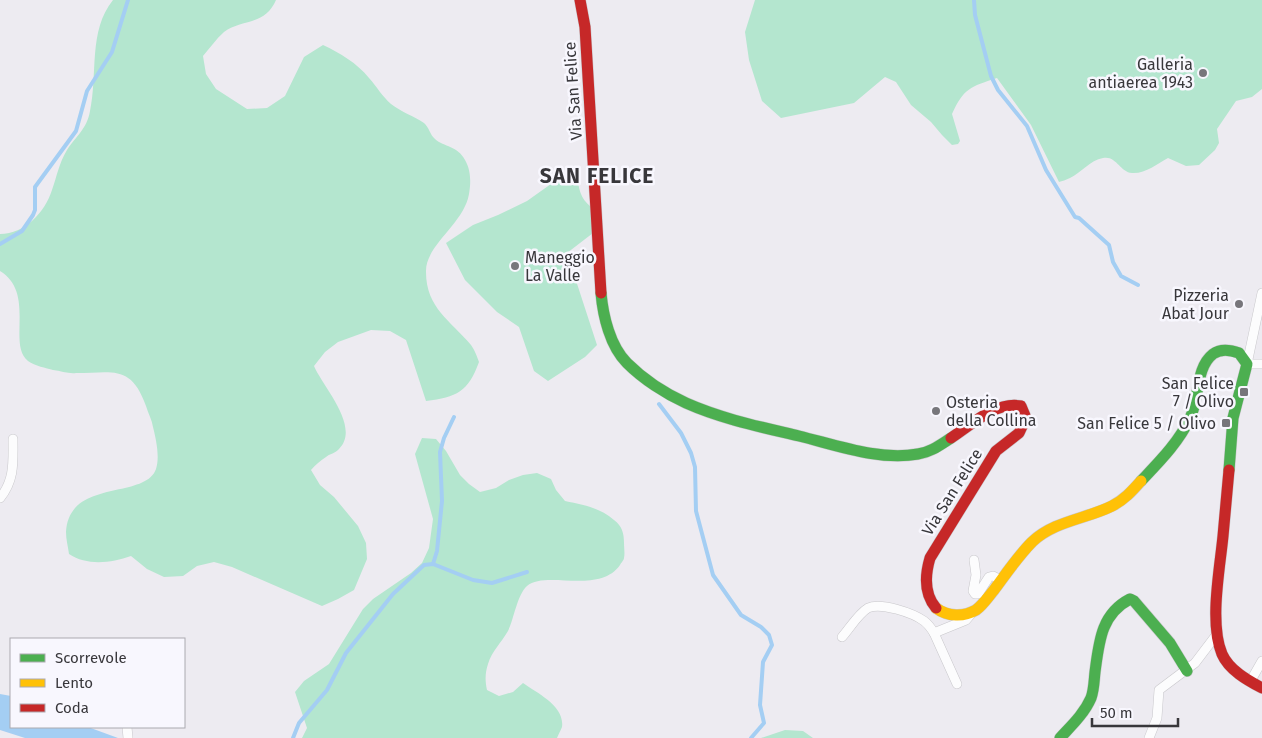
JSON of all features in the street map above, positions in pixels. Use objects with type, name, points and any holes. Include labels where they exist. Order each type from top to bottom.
[{"type":"street","name":"Via San Felice","points":[[580,0],[585,27],[602,308],[624,360],[633,369],[685,402],[698,408],[760,427],[853,449],[904,456],[922,455],[936,449],[997,408],[1011,404],[1020,406],[1026,418],[1023,428],[1016,436],[996,451],[989,461],[930,558],[927,567],[927,589],[935,607],[950,614],[961,615],[974,611]]},
{"type":"street","points":[[1262,293],[1245,376],[1237,398],[1234,418],[1219,571],[1217,634],[1222,655],[1234,669],[1250,682],[1262,688]]},
{"type":"street","points":[[934,633],[970,617],[1030,544],[1045,532],[1124,499],[1178,438],[1192,415],[1204,371],[1214,354],[1233,350],[1239,353],[1247,364]]},
{"type":"street","points":[[1247,364],[1262,364]]},
{"type":"street","points":[[0,498],[9,487],[11,480],[13,439]]},
{"type":"street","points":[[974,560],[976,575],[975,594],[978,594],[990,577],[993,576],[1001,580]]},
{"type":"street","points":[[1060,738],[1091,698],[1104,626],[1123,602],[1130,599],[1134,601],[1180,654],[1187,671]]},
{"type":"street","points":[[842,637],[864,612],[874,606],[888,607],[913,615],[926,622],[934,633],[957,684]]},
{"type":"street","points":[[1149,738],[1158,718],[1159,690],[1187,671],[1217,634]]},
{"type":"street","points":[[1250,682],[1262,661]]},
{"type":"green space","points":[[113,0],[276,0],[266,14],[224,32],[203,56],[206,74],[216,89],[247,109],[267,108],[285,96],[304,57],[323,45],[354,63],[391,104],[424,123],[435,139],[459,152],[467,164],[470,185],[466,205],[432,253],[427,262],[426,272],[430,295],[435,305],[471,345],[479,362],[466,386],[453,395],[426,401],[406,340],[390,331],[371,330],[338,342],[325,352],[314,366],[338,407],[346,430],[345,440],[339,449],[327,456],[311,470],[320,485],[334,497],[358,526],[366,543],[367,559],[354,590],[322,606],[232,567],[214,562],[197,566],[183,576],[164,577],[147,569],[131,556],[107,562],[91,562],[69,554],[66,532],[70,515],[80,504],[93,497],[138,484],[149,478],[156,469],[158,454],[152,422],[140,393],[134,383],[127,377],[110,372],[68,373],[40,367],[28,361],[22,353],[20,343],[17,292],[11,281],[0,271],[0,234],[9,233],[26,226],[39,214],[49,198],[64,155],[81,132],[89,117],[97,39],[105,12]]},
{"type":"green space","points":[[755,0],[1262,0],[1262,89],[1252,97],[1236,101],[1217,129],[1219,143],[1215,150],[1199,165],[1186,166],[1168,158],[1146,170],[1132,173],[1124,170],[1115,161],[1103,158],[1094,161],[1070,178],[1059,182],[1031,125],[997,78],[974,86],[964,94],[956,105],[952,114],[960,141],[958,144],[952,145],[931,122],[911,105],[896,82],[885,77],[854,103],[781,118],[762,101],[749,60],[745,32]]},
{"type":"green space","name":"Maneggio La Valle","points":[[577,176],[582,197],[591,207],[593,233],[567,253],[597,345],[585,357],[548,381],[534,371],[519,327],[497,312],[465,280],[446,243],[473,225],[527,201],[558,179]]},
{"type":"green space","points":[[422,438],[436,439],[446,451],[460,475],[480,492],[496,488],[509,480],[523,475],[537,473],[551,479],[556,490],[565,501],[603,512],[617,522],[622,530],[624,559],[611,574],[599,579],[586,581],[547,580],[527,586],[518,601],[508,631],[494,651],[488,664],[486,671],[487,690],[499,696],[513,692],[523,683],[555,706],[562,719],[562,727],[557,738],[302,738],[307,728],[295,692],[304,681],[329,664],[363,609],[373,599],[411,573],[422,563],[429,548],[433,519],[415,454]]},
{"type":"green space","points":[[785,730],[803,731],[813,738],[761,738]]},
{"type":"water","points":[[0,694],[10,696],[10,728],[91,728],[118,738],[25,738],[0,730]]},
{"type":"waterway","points":[[0,244],[22,231],[33,215],[35,210],[35,187],[76,131],[87,91],[112,52],[128,0]]},
{"type":"waterway","points":[[974,0],[975,15],[991,76],[998,90],[1027,126],[1046,170],[1075,217],[1079,218],[1109,245],[1113,262],[1121,276],[1138,285]]},
{"type":"waterway","points":[[659,404],[681,433],[691,453],[695,467],[696,511],[713,575],[741,615],[761,627],[769,635],[772,645],[763,662],[760,705],[764,723],[751,738]]},
{"type":"waterway","points":[[433,564],[437,551],[442,501],[440,452],[454,417]]},
{"type":"waterway","points":[[293,738],[299,723],[327,690],[346,653],[393,594],[424,565],[433,564],[473,580],[492,583],[527,572]]},
{"type":"traffic: fast","points":[[601,293],[608,330],[621,356],[647,380],[686,403],[742,422],[873,454],[903,456],[923,453],[951,438]]},
{"type":"traffic: fast","points":[[1141,481],[1180,435],[1193,410],[1203,367],[1213,354],[1223,350],[1239,353],[1247,364],[1233,418],[1229,470]]},
{"type":"traffic: fast","points":[[1060,738],[1081,715],[1091,698],[1100,640],[1107,621],[1120,605],[1130,599],[1134,601],[1170,643],[1187,671]]},
{"type":"traffic: slow","points":[[936,608],[956,615],[976,610],[1032,542],[1050,529],[1112,506],[1131,492],[1141,481]]},
{"type":"traffic: jam","points":[[580,0],[585,27],[601,293]]},
{"type":"traffic: jam","points":[[936,608],[929,597],[927,584],[930,558],[996,451],[1019,433],[1026,418],[1021,406],[1002,407],[984,415],[951,438]]},
{"type":"traffic: jam","points":[[1229,470],[1216,595],[1218,641],[1222,654],[1229,665],[1245,678],[1262,688]]},
{"type":"place","name":"Galleria antiaerea 1943","points":[[1203,73]]},
{"type":"place","name":"Maneggio La Valle","points":[[515,266]]},
{"type":"place","name":"Pizzeria Abat Jour","points":[[1239,304]]},
{"type":"place","name":"San Felice 7 / Olivo","points":[[1244,392]]},
{"type":"place","name":"Osteria della Collina","points":[[936,411]]},
{"type":"place","name":"San Felice 5 / Olivo","points":[[1226,423]]},
{"type":"district","name":"SAN FELICE","points":[[597,176]]}]
